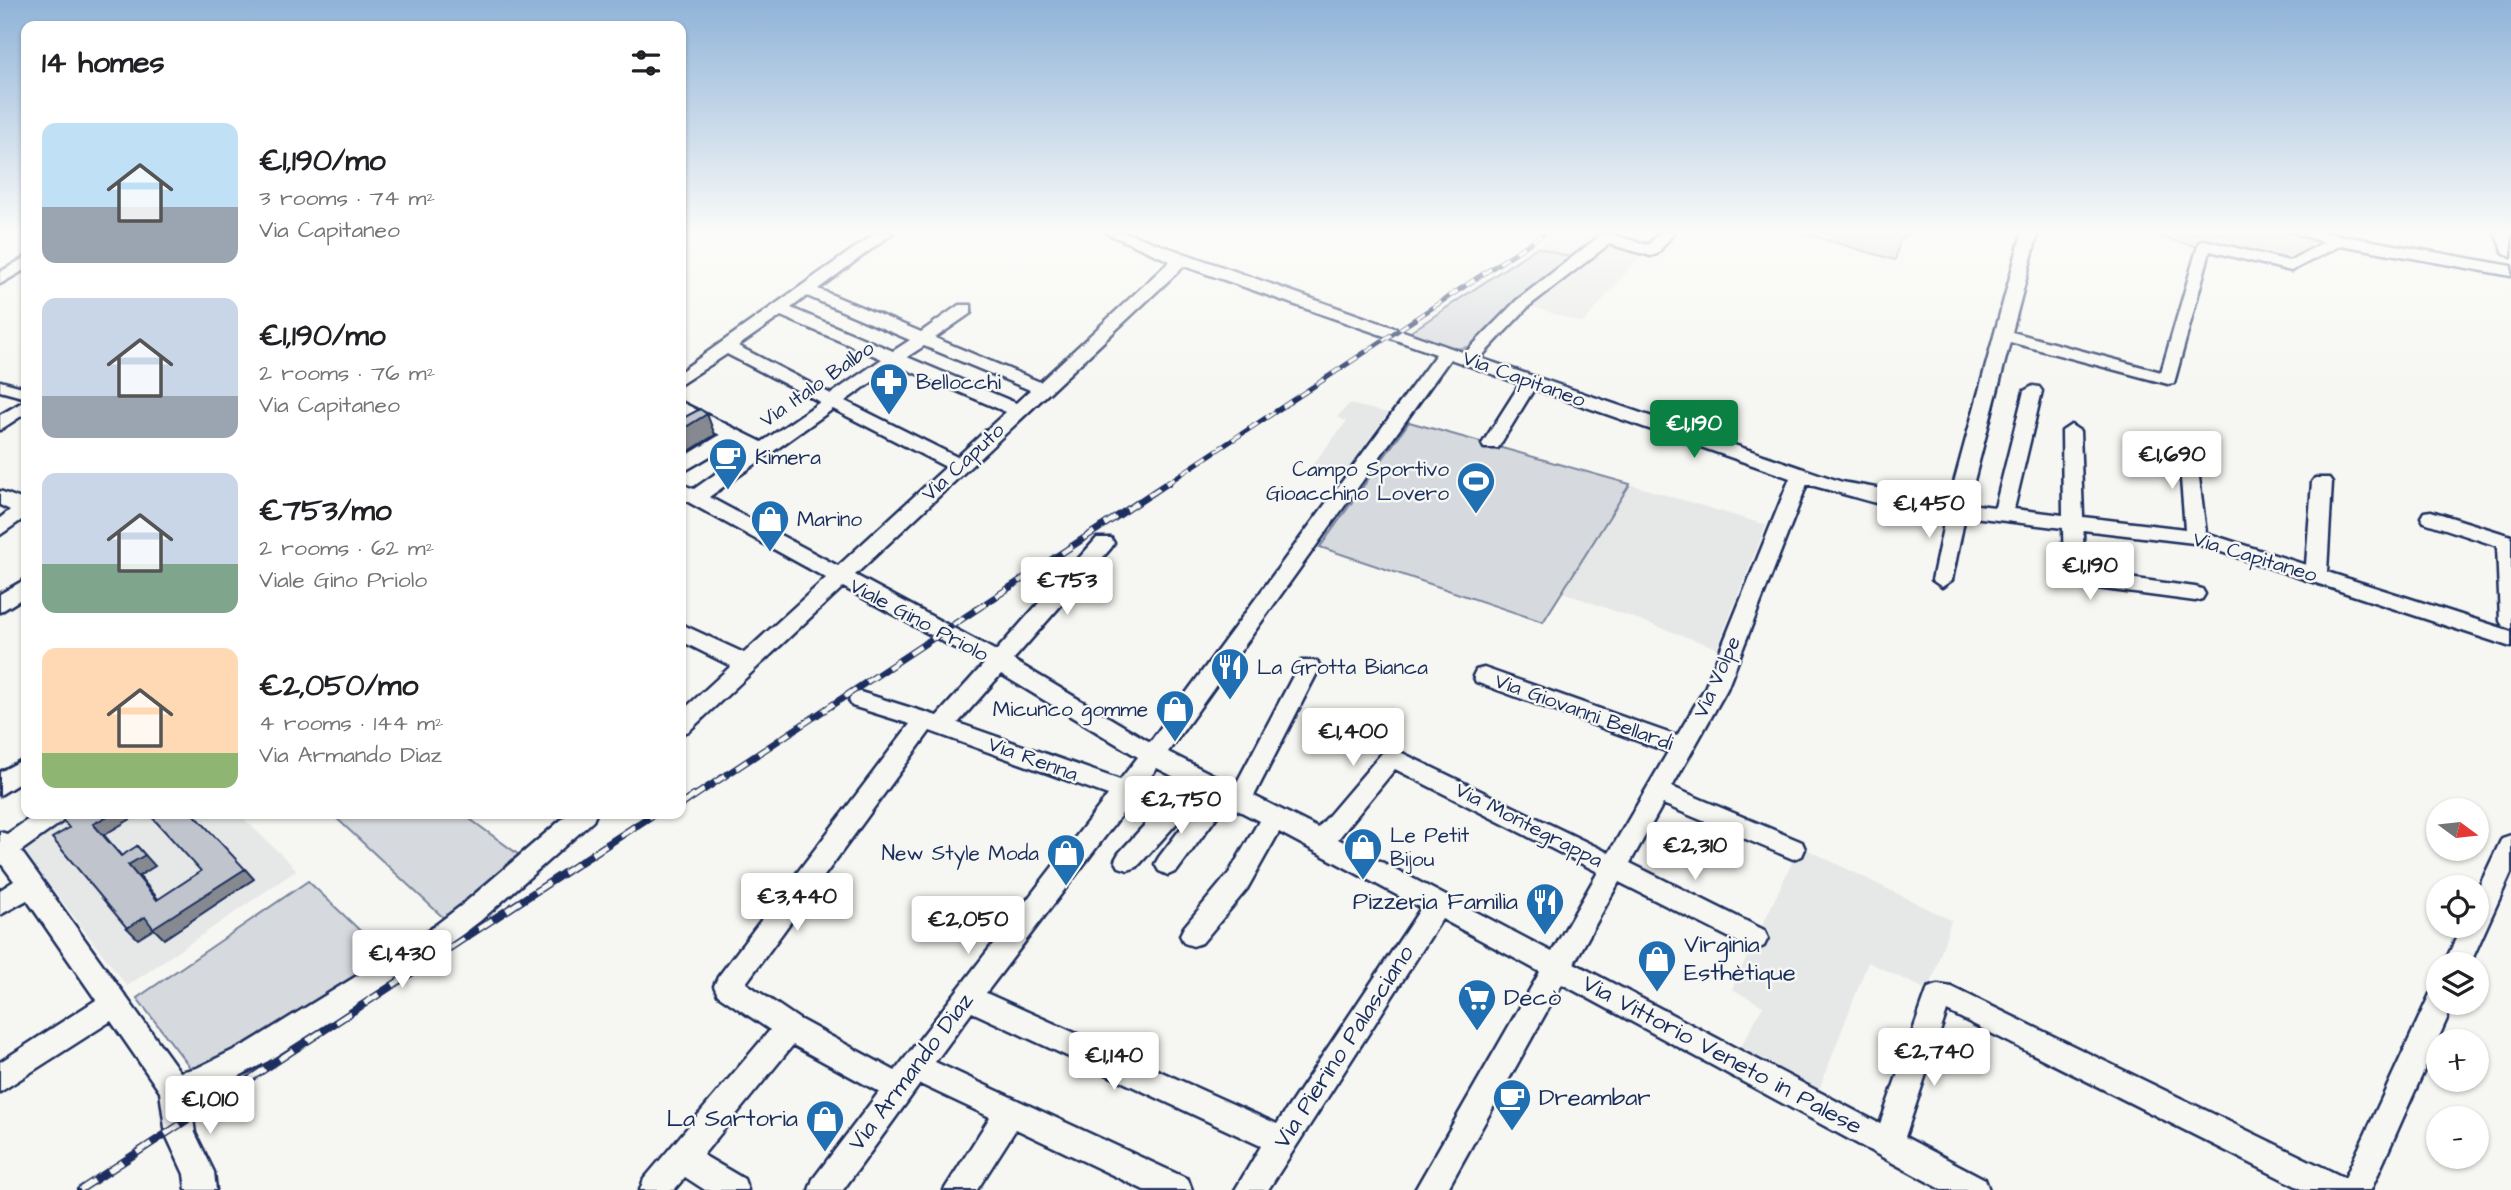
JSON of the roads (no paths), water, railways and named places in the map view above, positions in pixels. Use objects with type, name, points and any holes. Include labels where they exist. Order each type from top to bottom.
[{"type":"street","name":"Via Caputo","points":[[686,720],[1150,289]]},
{"type":"street","name":"Via Capitaneo","points":[[1266,289],[1801,475],[1876,497],[2196,537],[2511,639]]},
{"type":"street","points":[[1469,359],[1523,303],[1541,289]]},
{"type":"street","points":[[1942,580],[1957,509],[2015,289]]},
{"type":"street","points":[[2003,335],[2168,379],[2192,289]]},
{"type":"street","points":[[686,375],[806,290],[1042,389]]},
{"type":"street","points":[[779,309],[1018,411]]},
{"type":"street","name":"Via Italo Balbo","points":[[688,493],[730,472],[965,309]]},
{"type":"street","points":[[726,347],[959,466]]},
{"type":"street","name":"Via Armando Diaz","points":[[824,1190],[967,997],[1153,755],[1448,350]]},
{"type":"street","points":[[1491,444],[1507,414],[1531,381]]},
{"type":"street","points":[[0,387],[21,392]]},
{"type":"street","points":[[2003,514],[2033,391]]},
{"type":"street","points":[[0,425],[21,409]]},
{"type":"street","points":[[686,410],[763,450]]},
{"type":"street","points":[[689,431],[706,420]]},
{"type":"street","points":[[2071,431],[2074,578],[2195,594]]},
{"type":"street","points":[[686,464],[734,434]]},
{"type":"street","points":[[2188,442],[2196,537]]},
{"type":"street","points":[[698,456],[730,472]]},
{"type":"street","name":"Via Volpe","points":[[1430,1190],[1716,689],[1801,475]]},
{"type":"street","points":[[2316,576],[2322,482]]},
{"type":"street","name":"Viale Gino Priolo","points":[[688,493],[838,578],[999,662],[1153,755],[1220,791]]},
{"type":"street","points":[[0,497],[21,506]]},
{"type":"street","points":[[0,528],[21,511]]},
{"type":"street","points":[[2431,517],[2507,542],[2511,621]]},
{"type":"street","points":[[1104,543],[999,662],[928,727],[728,986],[789,1028],[907,1078],[1010,1112],[1177,1190]]},
{"type":"street","points":[[0,605],[21,590]]},
{"type":"street","points":[[686,634],[747,664]]},
{"type":"street","points":[[1168,864],[1309,667]]},
{"type":"street","name":"Via Giovanni Bellardi","points":[[1484,676],[1683,748]]},
{"type":"street","name":"Via Renna","points":[[860,700],[928,727],[1124,791]]},
{"type":"street","name":"Via Montegrappa","points":[[1321,842],[1390,759],[1406,763],[1755,938]]},
{"type":"street","points":[[0,785],[21,770]]},
{"type":"street","points":[[1128,860],[1220,791]]},
{"type":"street","name":"Via Vittorio Veneto in Palese","points":[[1220,791],[1438,904],[1888,1145],[1942,1182],[1974,1190]]},
{"type":"street","points":[[1659,792],[1793,849]]},
{"type":"street","points":[[1192,935],[1238,881],[1274,818]]},
{"type":"street","points":[[46,819],[2,848],[174,1087],[181,1135],[199,1172],[201,1190]]},
{"type":"street","points":[[174,1087],[201,1081],[258,1052],[429,945],[471,913],[577,819]]},
{"type":"street","points":[[2489,893],[2511,845]]},
{"type":"street","points":[[0,904],[29,885]]},
{"type":"street","name":"Via Pierino Palasciano","points":[[1250,1190],[1438,904]]},
{"type":"street","points":[[967,997],[1282,1141]]},
{"type":"street","points":[[1888,1145],[1938,997],[1952,999],[2336,1190]]},
{"type":"street","points":[[0,1078],[115,1003]]},
{"type":"street","points":[[2355,1190],[2435,1015]]},
{"type":"street","points":[[655,1190],[789,1028]]},
{"type":"street","points":[[959,1190],[1010,1112]]},
{"type":"street","points":[[681,1158],[733,1190]]},
{"type":"railway","points":[[1166,484],[1461,289]]},
{"type":"railway","points":[[693,797],[1169,482]]},
{"type":"railway","points":[[686,801],[695,795]]},
{"type":"railway","points":[[80,1190],[646,819]]},
{"type":"place","name":"Bellocchi","points":[[889,416]]},
{"type":"place","name":"Kimera","points":[[728,491]]},
{"type":"place","name":"Campo Sportivo Gioacchino Lovero","points":[[1476,515]]},
{"type":"place","name":"Marino","points":[[770,553]]},
{"type":"place","name":"La Grotta Bianca","points":[[1230,701]]},
{"type":"place","name":"Micunco gomme","points":[[1175,743]]},
{"type":"place","name":"Le Petit Bijou","points":[[1363,881]]},
{"type":"place","name":"New Style Moda","points":[[1066,887]]},
{"type":"place","name":"Pizzeria Familia","points":[[1545,936]]},
{"type":"place","name":"Virginia Esthètique","points":[[1657,993]]},
{"type":"place","name":"Decò","points":[[1477,1032]]},
{"type":"place","name":"Dreambar","points":[[1512,1132]]},
{"type":"place","name":"La Sartoria","points":[[825,1153]]}]
